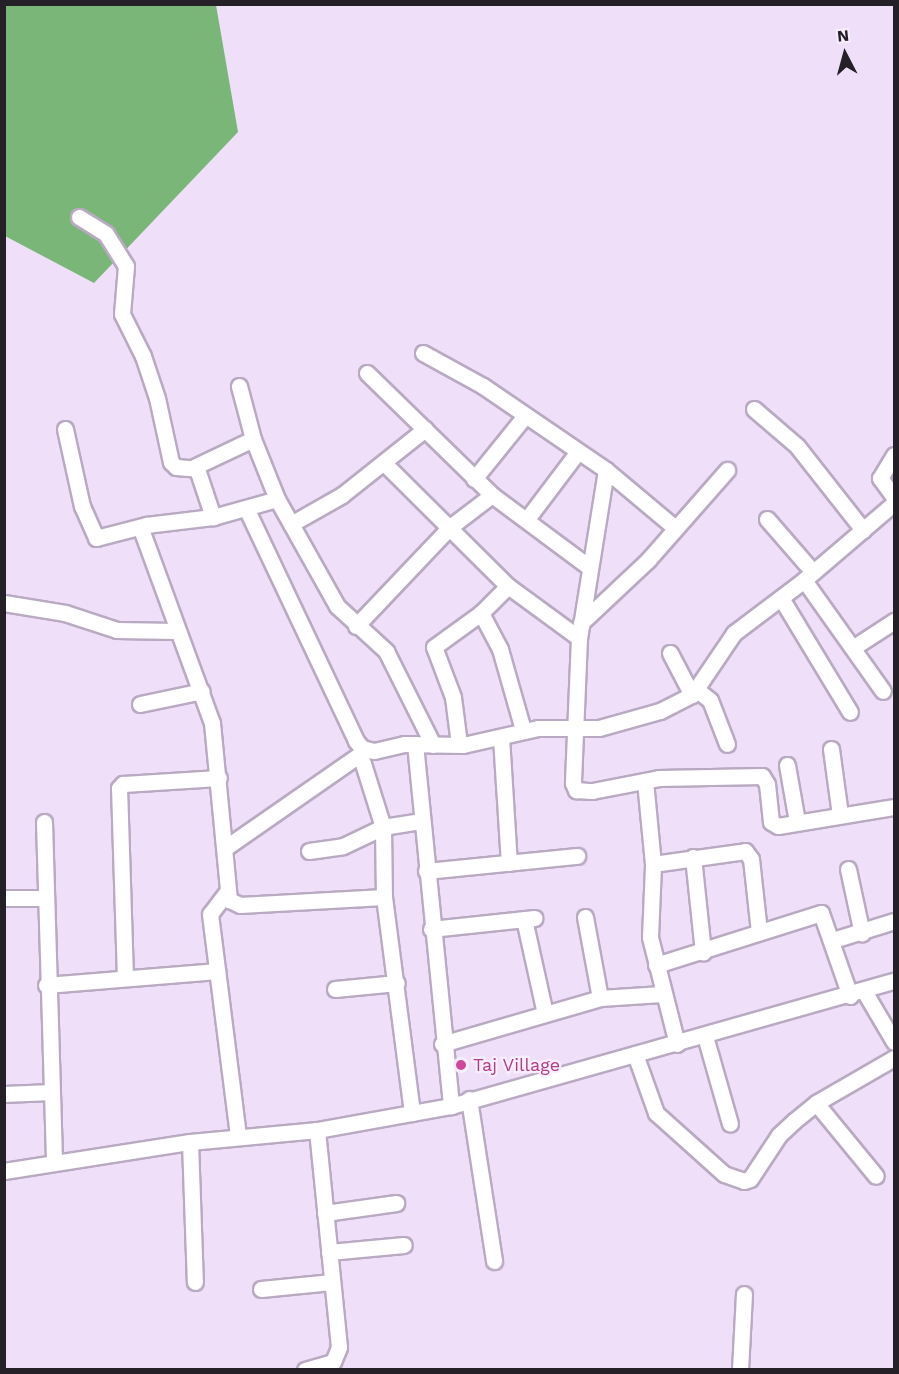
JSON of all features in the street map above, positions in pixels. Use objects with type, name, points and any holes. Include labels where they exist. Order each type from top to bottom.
[{"type":"street","points":[[79,217],[106,234],[126,267],[122,314],[157,398],[171,462],[176,467],[194,467],[253,439]]},
{"type":"street","points":[[423,353],[483,386],[524,417],[606,470],[675,528]]},
{"type":"street","points":[[367,373],[492,495],[589,567]]},
{"type":"street","points":[[239,386],[253,439],[276,499],[331,597],[356,626],[386,651],[433,745]]},
{"type":"street","points":[[754,409],[797,446],[863,530]]},
{"type":"street","points":[[474,479],[524,417]]},
{"type":"street","points":[[65,429],[75,480],[93,535],[100,539],[141,529],[146,525],[213,517],[247,510],[276,499]]},
{"type":"street","points":[[291,524],[342,495],[425,429]]},
{"type":"street","points":[[527,519],[577,453]]},
{"type":"street","points":[[894,455],[880,478],[894,497]]},
{"type":"street","points":[[384,463],[508,586],[580,631]]},
{"type":"street","points":[[194,467],[199,472],[213,517]]},
{"type":"street","points":[[606,470],[580,631],[574,728],[576,790],[592,791],[645,781],[762,776],[767,784],[771,822],[778,826],[894,807]]},
{"type":"street","points":[[580,631],[727,470]]},
{"type":"street","points":[[356,626],[450,527],[492,495]]},
{"type":"street","points":[[225,848],[363,752],[416,744],[459,744],[501,737],[523,730],[599,728],[660,711],[694,693],[727,640],[808,576],[894,502]]},
{"type":"street","points":[[247,510],[310,637],[328,687],[363,752],[382,827],[384,897],[397,983],[412,1113]]},
{"type":"street","points":[[767,519],[808,576],[883,691]]},
{"type":"street","points":[[141,529],[176,631],[202,691],[216,740],[225,848],[226,893],[232,902],[240,905],[384,897]]},
{"type":"street","points":[[459,744],[453,697],[434,647],[481,613],[508,586]]},
{"type":"street","points":[[781,598],[850,712]]},
{"type":"street","points":[[4,603],[65,613],[117,630],[176,631]]},
{"type":"street","points":[[481,613],[500,649],[523,730]]},
{"type":"street","points":[[854,646],[894,622]]},
{"type":"street","points":[[670,653],[694,693],[711,700],[727,744]]},
{"type":"street","points":[[140,704],[202,691]]},
{"type":"street","points":[[501,737],[509,863]]},
{"type":"street","points":[[416,744],[442,1044],[451,1106]]},
{"type":"street","points":[[831,750],[840,815]]},
{"type":"street","points":[[788,765],[797,822]]},
{"type":"street","points":[[124,978],[119,788],[123,784],[219,778]]},
{"type":"street","points":[[645,781],[653,864],[649,905],[656,965],[677,1044]]},
{"type":"street","points":[[309,851],[343,846],[382,827],[422,821]]},
{"type":"street","points":[[44,822],[46,986],[54,1161]]},
{"type":"street","points":[[653,864],[741,849],[748,853],[759,931]]},
{"type":"street","points":[[426,871],[578,856]]},
{"type":"street","points":[[693,857],[704,952]]},
{"type":"street","points":[[848,869],[862,934]]},
{"type":"street","points":[[226,893],[210,914],[238,1136]]},
{"type":"street","points":[[4,898],[46,898]]},
{"type":"street","points":[[656,965],[704,952],[759,931],[821,913],[857,994],[894,1042]]},
{"type":"street","points":[[585,916],[600,998]]},
{"type":"street","points":[[431,929],[529,918],[545,1014]]},
{"type":"street","points":[[833,940],[862,934],[894,921]]},
{"type":"street","points":[[46,986],[217,971]]},
{"type":"street","points":[[4,1172],[54,1161],[190,1142],[317,1130],[451,1106],[857,994],[894,981]]},
{"type":"street","points":[[334,989],[397,983]]},
{"type":"street","points":[[442,1044],[600,998],[662,993]]},
{"type":"street","points":[[705,1036],[730,1124]]},
{"type":"street","points":[[635,1054],[656,1113],[724,1174],[741,1180],[750,1179],[779,1135],[816,1103],[894,1058]]},
{"type":"street","points":[[4,1094],[50,1092]]},
{"type":"street","points":[[469,1100],[494,1261]]},
{"type":"street","points":[[816,1103],[876,1176]]},
{"type":"street","points":[[317,1130],[338,1354],[342,1370]]},
{"type":"street","points":[[190,1142],[195,1282]]},
{"type":"street","points":[[325,1213],[396,1203]]},
{"type":"street","points":[[329,1252],[404,1245]]},
{"type":"street","points":[[261,1289],[332,1282]]},
{"type":"street","points":[[740,1370],[744,1294]]},
{"type":"street","points":[[305,1370],[325,1367],[338,1354]]},
{"type":"green space","points":[[4,5],[216,5],[238,132],[94,283],[5,236]]},
{"type":"place","name":"Taj Village","points":[[461,1065]]}]
